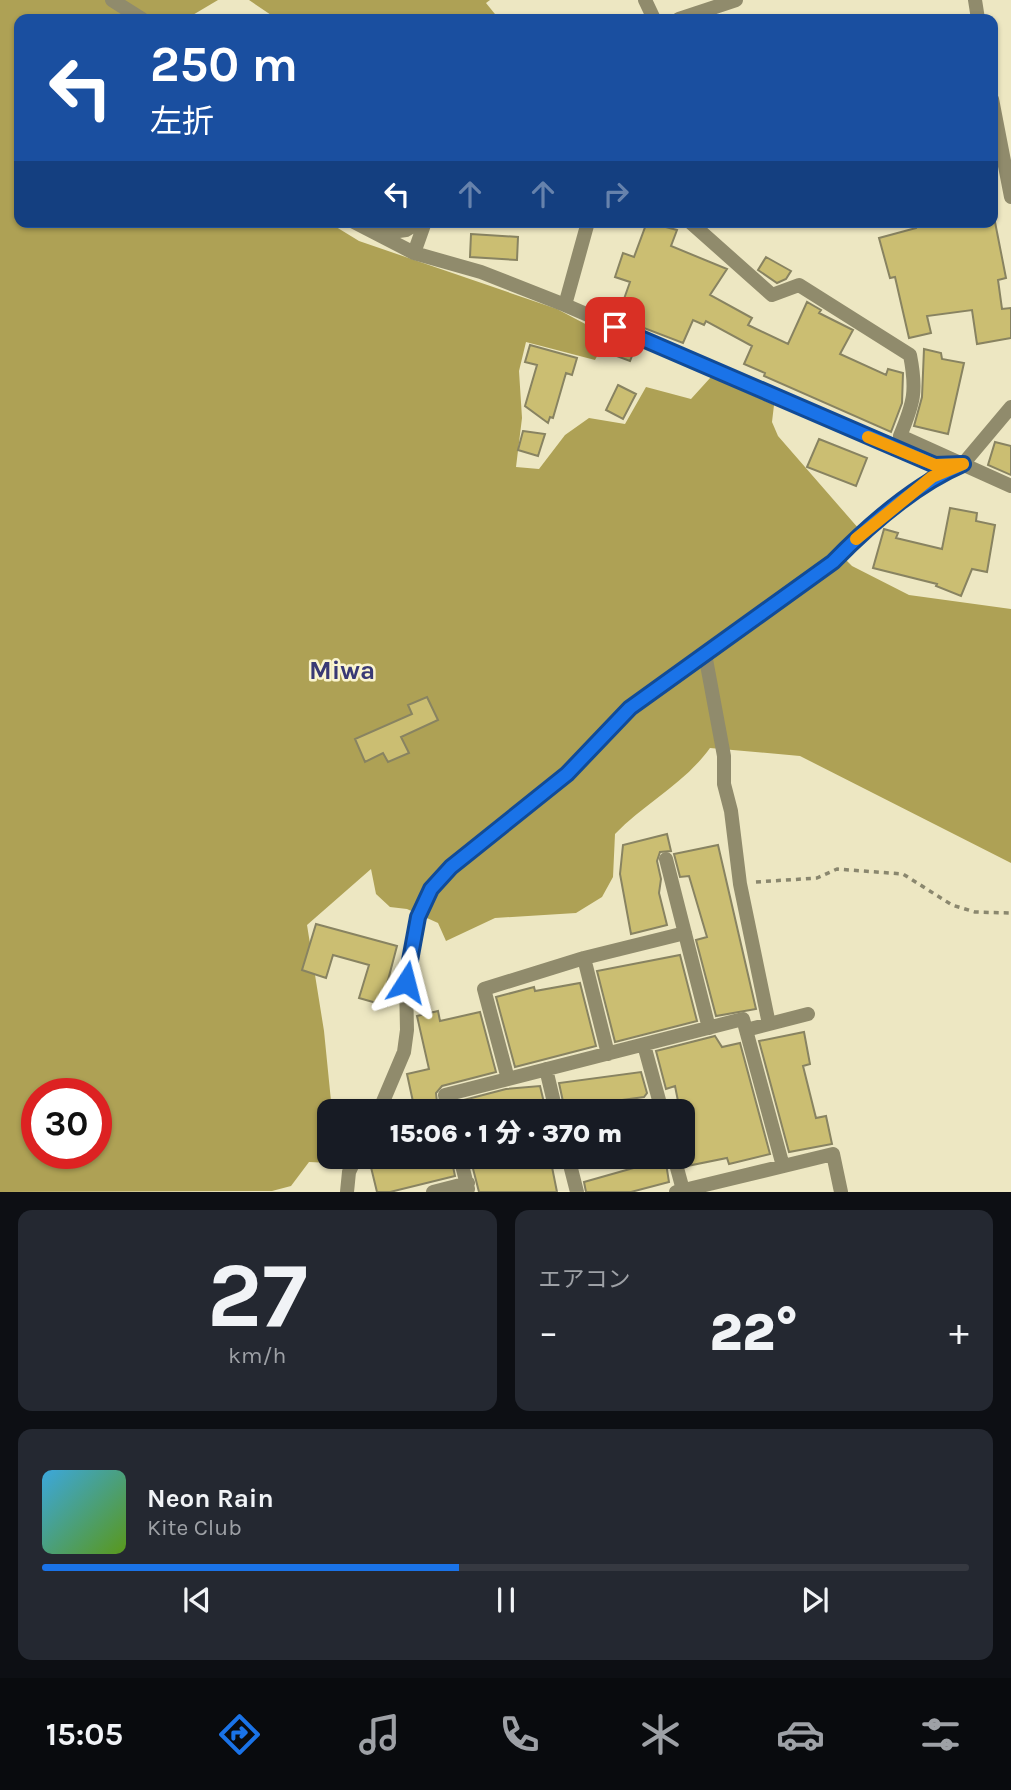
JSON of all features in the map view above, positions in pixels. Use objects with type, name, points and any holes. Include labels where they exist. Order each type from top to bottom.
[{"type":"street","points":[[112,0],[134,14]]},
{"type":"street","points":[[694,14],[736,0]]},
{"type":"street","points":[[998,130],[1011,197]]},
{"type":"street","points":[[366,228],[414,253],[481,272],[565,305],[935,465],[963,464]]},
{"type":"street","points":[[377,234],[409,228]]},
{"type":"street","points":[[414,253],[423,228]]},
{"type":"street","points":[[565,305],[586,228]]},
{"type":"street","points":[[697,228],[772,295],[799,285],[910,355],[916,387],[913,406],[900,436],[1011,485]]},
{"type":"street","points":[[384,1099],[404,1052],[407,1030],[406,982],[413,938],[418,917],[431,889],[451,867],[567,774],[630,708],[833,562],[853,541],[932,477],[963,464],[1011,407]]},
{"type":"street","points":[[705,654],[724,756],[724,784],[731,811],[740,884],[769,1024]]},
{"type":"street","points":[[666,859],[709,1028]]},
{"type":"street","points":[[508,1079],[484,989],[584,958],[684,933]]},
{"type":"street","points":[[584,958],[608,1054]]},
{"type":"street","points":[[746,1030],[808,1014]]},
{"type":"street","points":[[446,1099],[445,1095],[743,1019],[782,1166]]},
{"type":"street","points":[[644,1045],[659,1099]]},
{"type":"street","points":[[546,1069],[553,1099]]},
{"type":"street","points":[[676,1169],[679,1191],[833,1154],[841,1192]]},
{"type":"street","points":[[347,1192],[350,1169]]},
{"type":"street","points":[[433,1192],[468,1187],[463,1169]]},
{"type":"street","points":[[571,1169],[577,1192]]},
{"type":"path","points":[[740,884],[817,878],[837,869],[903,874],[952,905],[975,912],[1011,913]]},
{"type":"shaded area","points":[[0,0],[218,0],[194,14],[14,14],[14,228],[338,228],[359,241],[557,309],[608,336],[595,360],[526,342],[519,371],[522,418],[516,467],[539,469],[565,435],[589,418],[625,424],[646,387],[691,399],[711,377],[774,405],[772,422],[778,436],[859,529],[836,550],[852,566],[909,595],[1011,609],[1011,863],[800,756],[710,748],[676,783],[615,834],[613,877],[602,897],[576,913],[495,918],[446,941],[438,923],[407,909],[390,907],[376,894],[371,869],[307,925],[324,1031],[331,1099],[317,1099],[317,1162],[309,1162],[291,1186],[272,1191],[0,1192]]},
{"type":"shaded area","points":[[249,0],[490,0],[486,3],[495,14],[270,14]]},
{"type":"building","points":[[645,228],[677,230],[671,246],[727,269],[710,295],[752,318],[748,325],[788,344],[807,302],[821,310],[819,313],[853,330],[840,354],[886,375],[888,369],[903,373],[902,403],[891,432],[764,376],[765,373],[744,364],[752,346],[706,321],[704,325],[693,320],[683,343],[623,320],[625,315],[619,313],[630,282],[615,277],[623,253],[634,257]]},
{"type":"building","points":[[916,228],[996,228],[1006,278],[998,280],[1002,309],[1011,308],[1011,338],[977,344],[972,310],[927,316],[931,333],[909,338],[895,277],[890,278],[879,238]]},
{"type":"building","points":[[471,234],[518,237],[517,260],[470,257]]},
{"type":"building","points":[[766,257],[791,271],[786,279],[777,283],[758,270]]},
{"type":"building","points":[[617,338],[636,346],[630,361],[611,354]]},
{"type":"building","points":[[530,345],[577,358],[572,375],[566,373],[553,418],[550,417],[548,423],[525,406],[537,365],[525,362]]},
{"type":"building","points":[[924,349],[941,353],[942,359],[964,363],[948,434],[914,426],[922,397]]},
{"type":"building","points":[[618,385],[636,394],[623,419],[606,410]]},
{"type":"building","points":[[523,431],[545,434],[538,456],[518,450]]},
{"type":"building","points":[[819,439],[867,458],[856,486],[807,467]]},
{"type":"building","points":[[995,442],[1011,446],[1011,475],[988,465]]},
{"type":"building","points":[[950,508],[977,513],[976,521],[995,525],[987,572],[972,569],[961,596],[936,586],[937,584],[873,568],[884,529],[898,533],[896,538],[942,549]]},
{"type":"building","points":[[427,697],[438,720],[401,737],[409,753],[388,762],[383,753],[365,762],[355,739],[412,714],[408,705]]},
{"type":"building","points":[[667,834],[671,851],[660,852],[657,861],[661,879],[659,893],[667,925],[631,934],[620,874],[623,845]]},
{"type":"building","points":[[718,845],[756,1009],[716,1016],[696,940],[707,937],[689,876],[680,877],[674,854]]},
{"type":"building","points":[[316,924],[397,946],[387,984],[392,986],[387,1006],[359,998],[369,965],[333,955],[326,978],[302,970]]},
{"type":"building","points":[[680,955],[697,1021],[615,1042],[597,971]]},
{"type":"building","points":[[580,983],[596,1046],[515,1067],[496,997],[534,987],[535,991]]},
{"type":"building","points":[[438,1011],[440,1021],[480,1012],[496,1072],[442,1086],[436,1093],[437,1099],[412,1099],[407,1074],[429,1069],[417,1016]]},
{"type":"building","points":[[804,1032],[810,1064],[803,1066],[816,1118],[826,1116],[832,1144],[789,1152],[759,1041]]},
{"type":"building","points":[[715,1036],[722,1047],[740,1043],[770,1154],[729,1164],[727,1158],[695,1164],[695,1099],[678,1099],[675,1086],[666,1089],[656,1051]]},
{"type":"building","points":[[641,1072],[647,1093],[644,1097],[630,1099],[562,1099],[559,1083]]},
{"type":"building","points":[[540,1086],[543,1099],[468,1099],[506,1089]]},
{"type":"building","points":[[371,1169],[454,1169],[455,1176],[390,1192],[377,1192]]},
{"type":"building","points":[[473,1169],[552,1169],[557,1192],[479,1192]]},
{"type":"building","points":[[630,1169],[667,1169],[669,1182],[631,1192],[586,1192],[584,1182]]},
{"type":"slow traffic","points":[[856,539],[932,477],[963,464],[935,465],[868,437]]},
{"type":"district","name":"Miwa","points":[[342,670]]},
{"type":"route","points":[[406,982],[418,917],[431,889],[451,867],[567,774],[630,708],[833,562],[853,541],[932,477],[963,464],[935,465],[615,327]]}]
